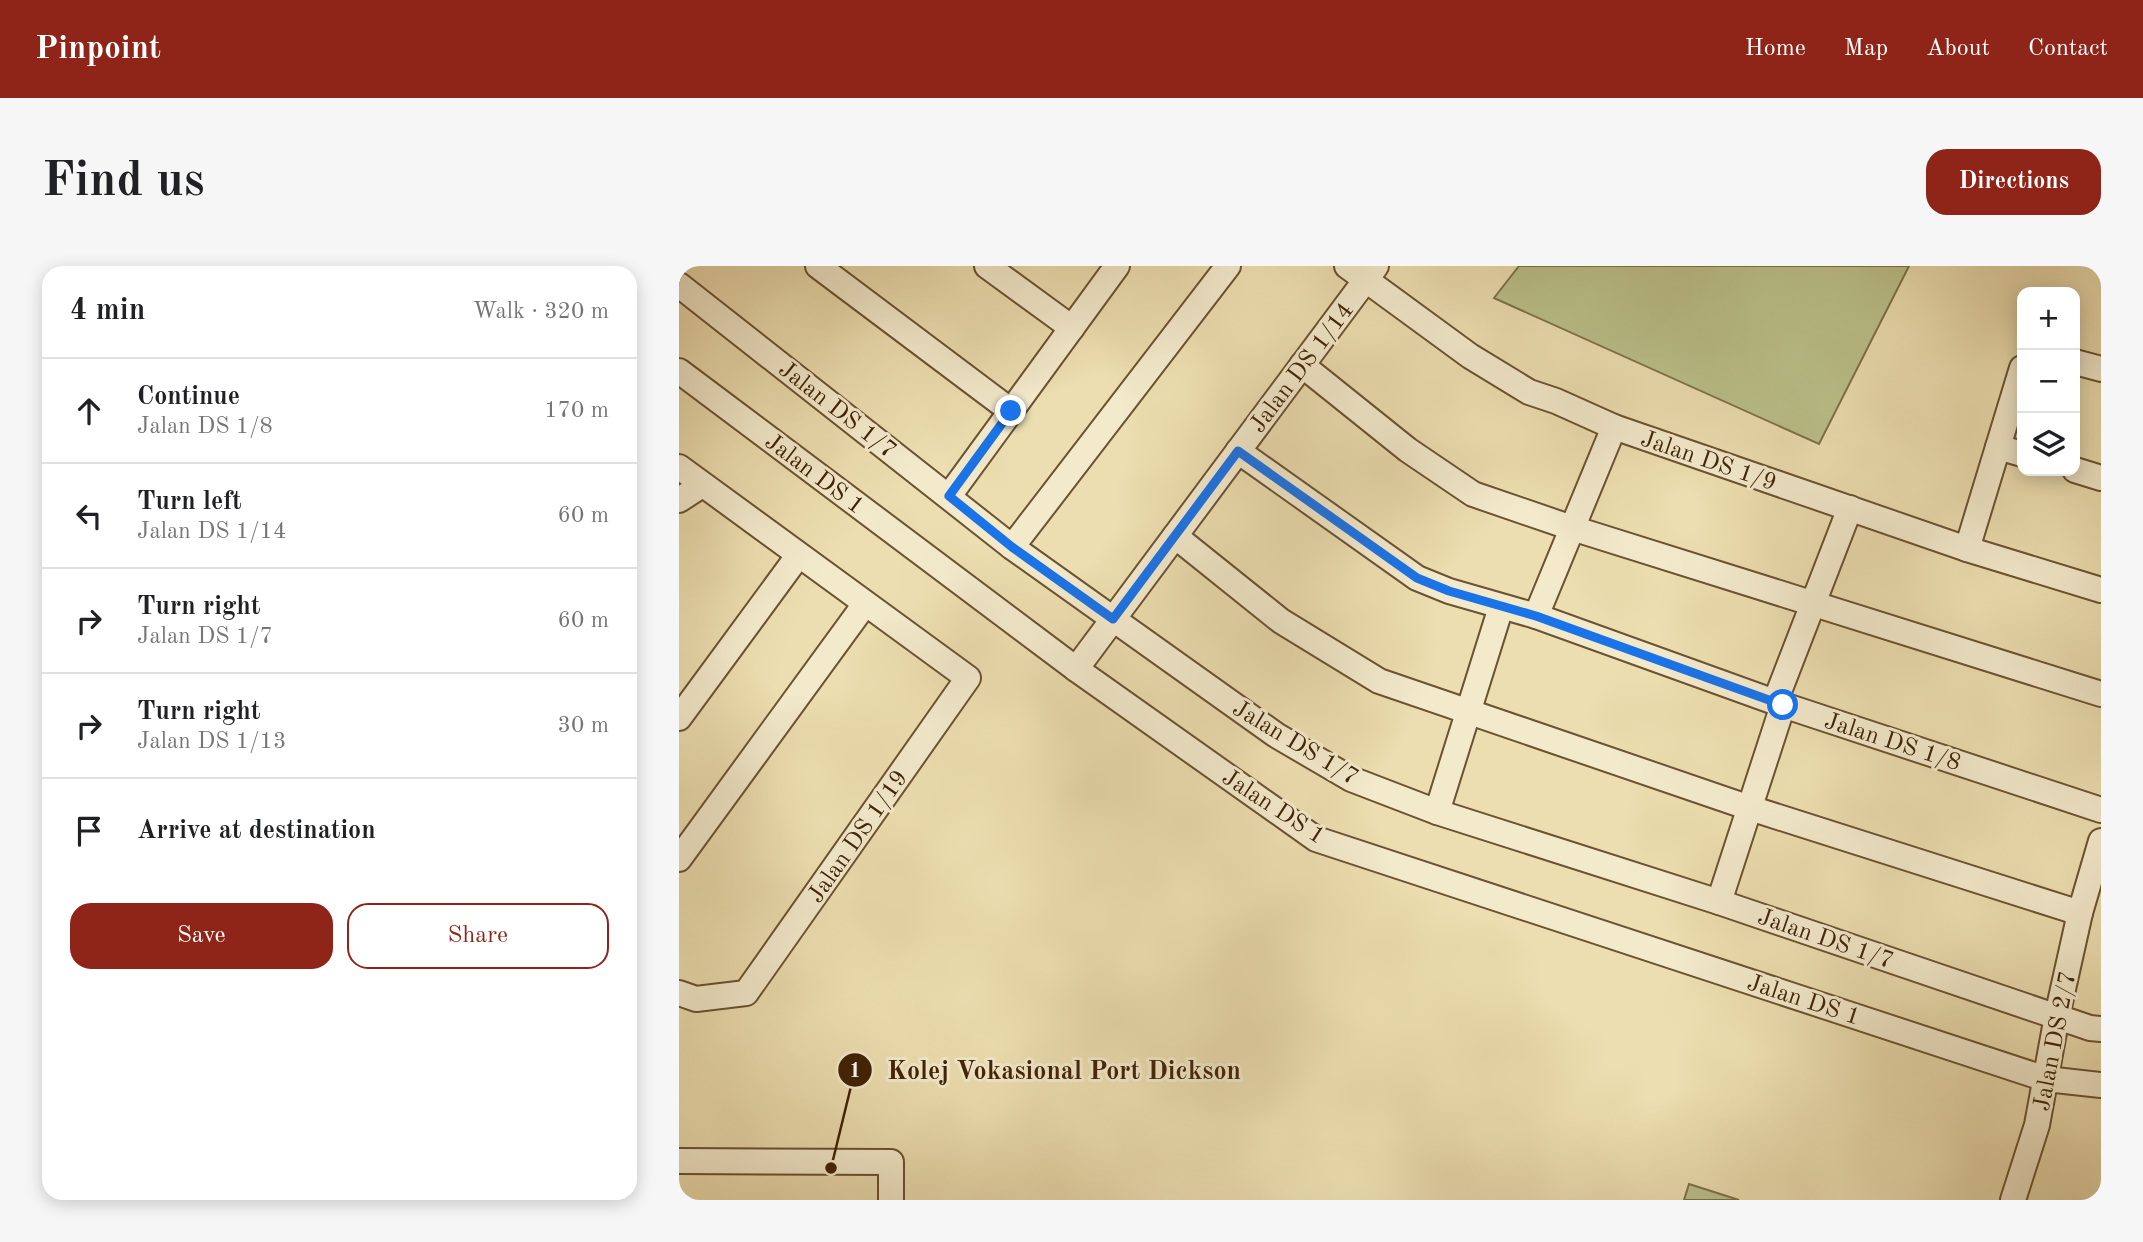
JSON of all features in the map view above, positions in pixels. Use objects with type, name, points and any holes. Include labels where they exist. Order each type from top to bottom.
[{"type":"street","points":[[818,266],[1011,411]]},
{"type":"street","points":[[987,266],[1072,328]]},
{"type":"street","points":[[949,496],[1117,266]]},
{"type":"street","points":[[1012,547],[1228,266]]},
{"type":"street","name":"Jalan DS 1/14","points":[[1076,669],[1302,365],[1363,271]]},
{"type":"street","name":"Jalan DS 1/9","points":[[1363,271],[1470,356],[1529,392],[1614,427],[1967,549],[2101,590]]},
{"type":"street","name":"Jalan DS 1/7","points":[[679,285],[1012,547],[1276,735],[1352,779],[1437,812],[1719,902],[2090,1028],[2101,1029]]},
{"type":"street","points":[[2080,363],[2101,369]]},
{"type":"street","points":[[1302,365],[1408,450],[1473,494],[1572,528],[2101,694]]},
{"type":"street","name":"Jalan DS 1","points":[[679,371],[1076,669],[1316,839],[2046,1079],[2101,1084]]},
{"type":"street","points":[[1967,549],[2017,384]]},
{"type":"street","points":[[1536,616],[1614,427]]},
{"type":"street","points":[[1998,447],[2017,453]]},
{"type":"street","name":"Jalan DS 1/8","points":[[1238,451],[1417,578],[1536,616],[1779,703],[2101,810]]},
{"type":"street","points":[[679,467],[865,604],[679,859]]},
{"type":"street","points":[[2080,472],[2101,478]]},
{"type":"street","points":[[679,500],[702,485]]},
{"type":"street","points":[[1719,902],[1750,808],[1779,703],[1813,603],[1850,508]]},
{"type":"street","points":[[1175,536],[1281,621],[1379,681],[1750,808],[2080,913]]},
{"type":"street","points":[[679,718],[798,556]]},
{"type":"street","name":"Jalan DS 1/19","points":[[679,993],[696,999],[746,993],[968,678],[865,604]]},
{"type":"street","points":[[1437,812],[1501,607]]},
{"type":"street","name":"Jalan DS 2/7","points":[[2013,1200],[2037,1125],[2080,913],[2101,841]]},
{"type":"street","points":[[679,1161],[891,1162],[891,1200]]},
{"type":"green space","points":[[1519,266],[1909,266],[1819,444],[1494,298]]},
{"type":"green space","points":[[1689,1184],[1739,1200],[1684,1200]]},
{"type":"place","name":"Kolej Vokasional Port Dickson","points":[[831,1168]]},
{"type":"route","points":[[1011,411],[949,496],[1012,547],[1113,619],[1238,451],[1417,578],[1449,591],[1536,616],[1783,705]]}]
